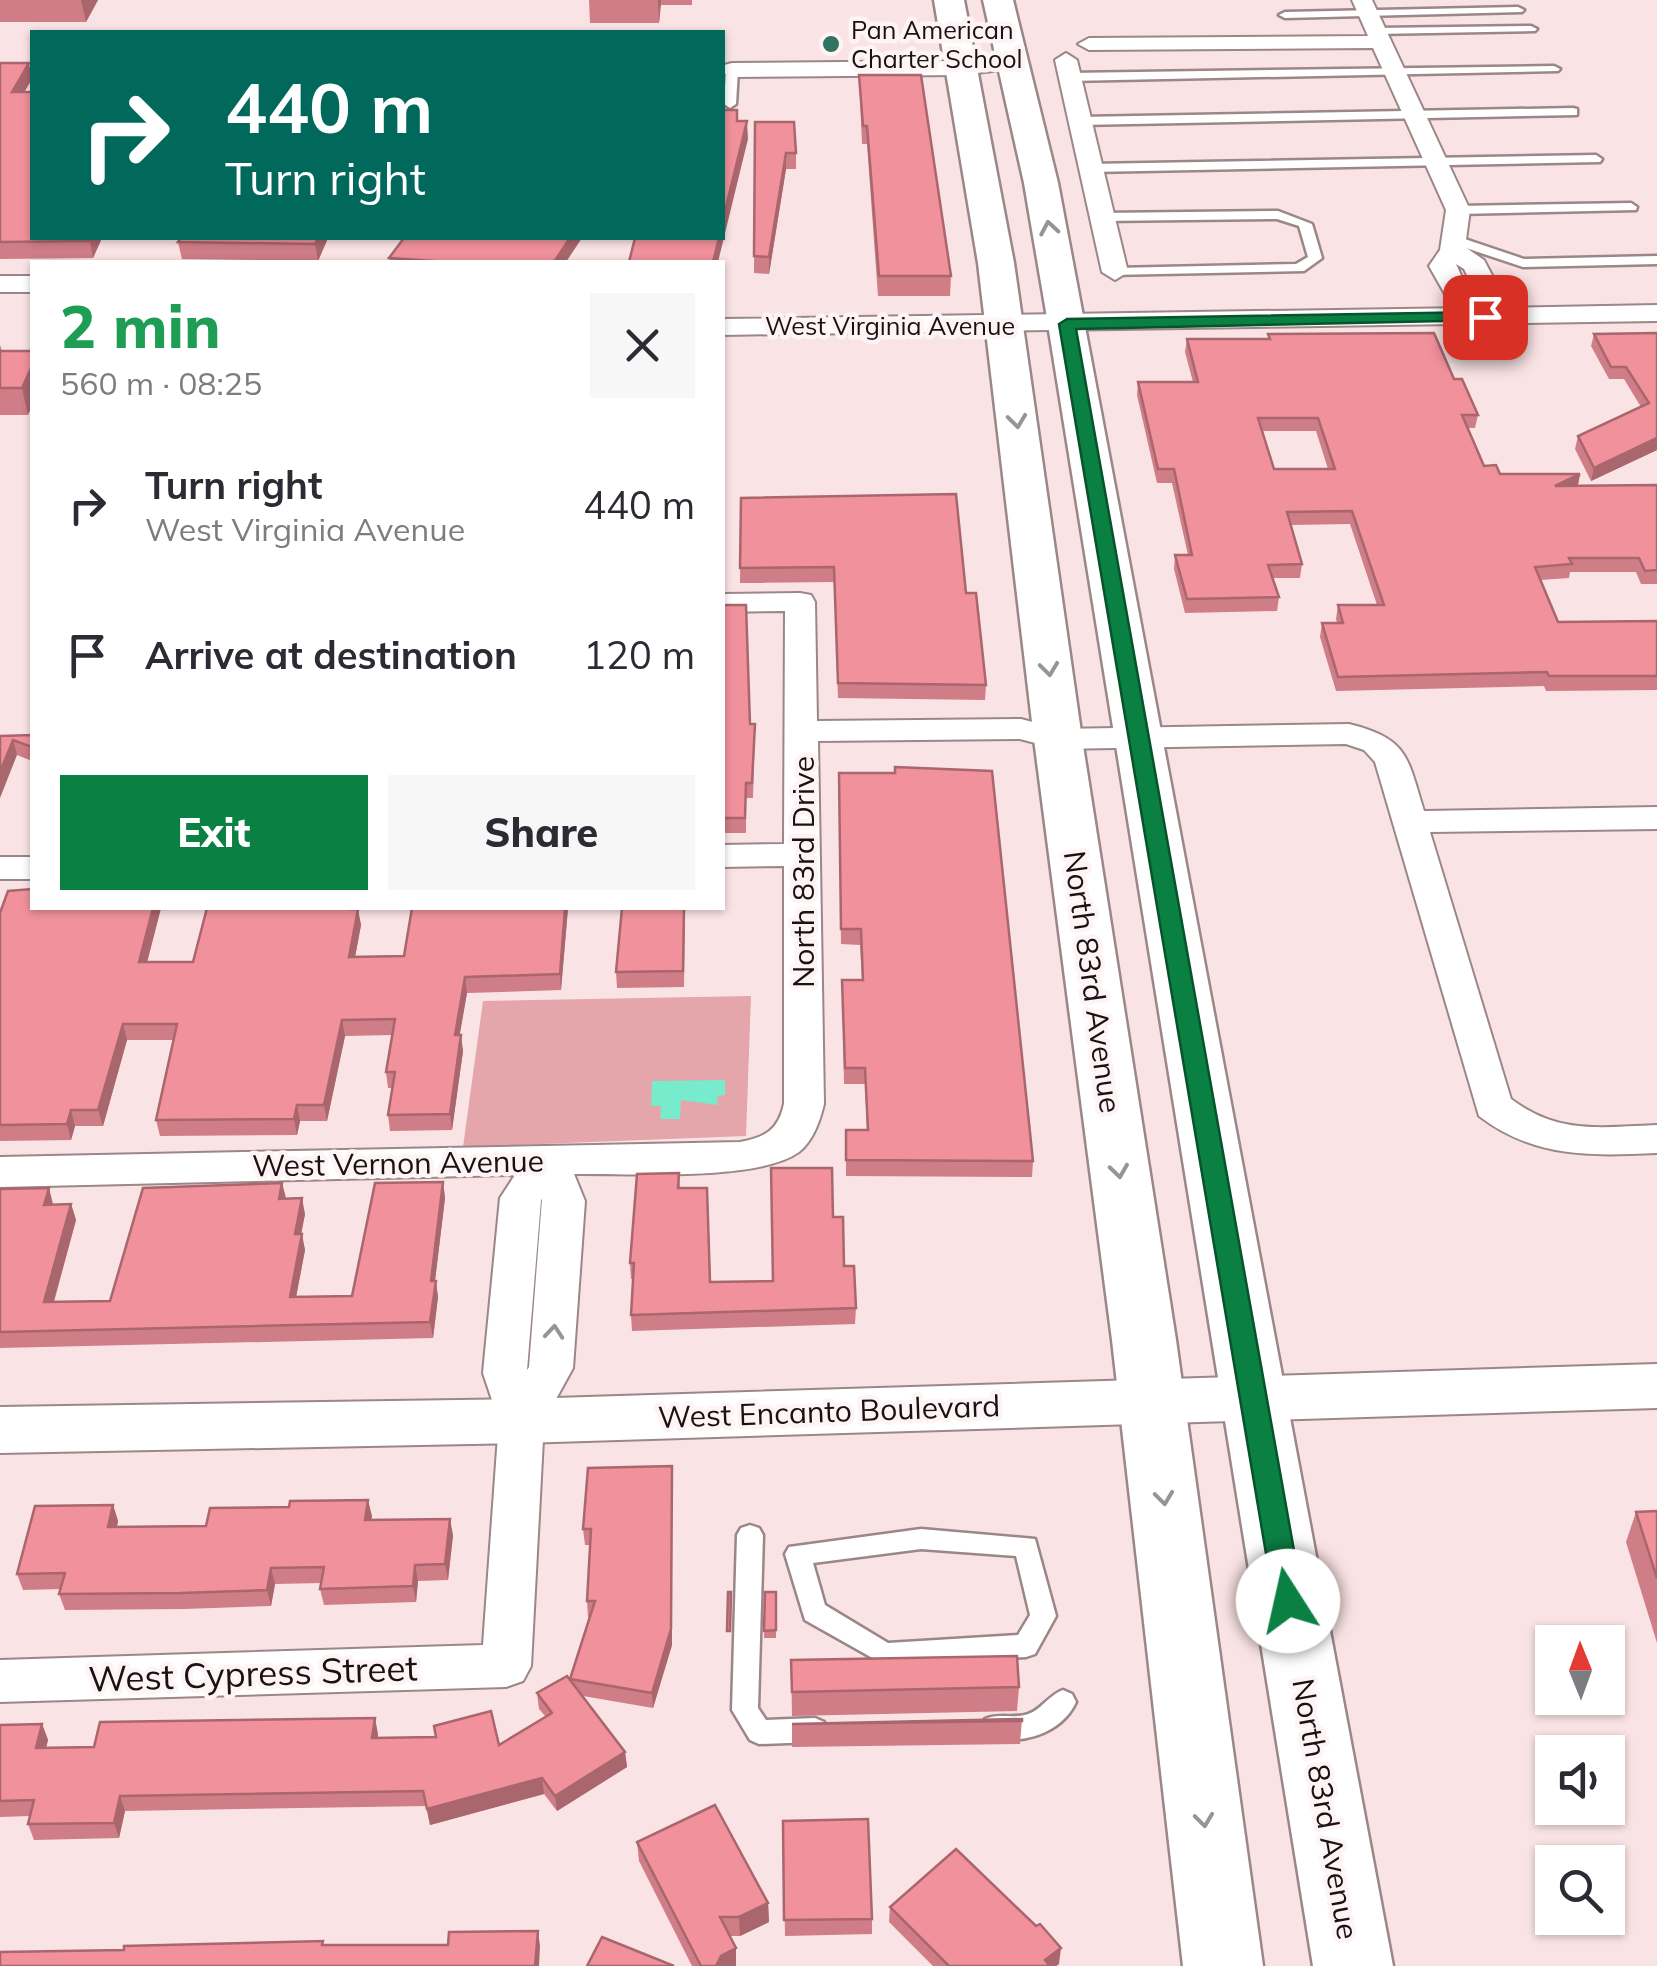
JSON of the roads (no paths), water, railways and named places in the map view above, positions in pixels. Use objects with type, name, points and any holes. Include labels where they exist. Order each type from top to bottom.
[{"type":"main road","name":"North 83rd Avenue","points":[[949,0],[1004,325],[1223,1966]]},
{"type":"main road","name":"North 83rd Avenue","points":[[998,0],[1041,183],[1067,324],[1353,1966]]},
{"type":"street","points":[[1089,44],[1372,22],[1458,210],[1453,244],[1475,266],[1491,298],[1481,310]]},
{"type":"street","points":[[732,70],[960,68],[1010,63]]},
{"type":"street","points":[[1067,68],[1115,272]]},
{"type":"street","points":[[0,284],[30,284]]},
{"type":"street","name":"West Virginia Avenue","points":[[725,327],[1067,324],[1481,310],[1657,314]]},
{"type":"street","name":"North 83rd Drive","points":[[725,603],[800,602],[804,1104],[801,1124],[792,1139]]},
{"type":"street","points":[[804,741],[920,740],[1026,750],[1058,739],[1350,734],[1376,743],[1391,759],[1492,1106],[1518,1128],[1556,1141],[1657,1139]]},
{"type":"street","points":[[1409,822],[1657,818]]},
{"type":"street","points":[[725,856],[804,855]]},
{"type":"street","points":[[0,868],[30,868]]},
{"type":"street","name":"West Vernon Avenue","points":[[0,1172],[740,1156],[773,1151],[792,1139]]},
{"type":"street","points":[[522,1421],[551,1368],[564,1202],[548,1160]]},
{"type":"street","points":[[522,1421],[505,1373],[522,1198],[548,1160]]},
{"type":"street","points":[[515,1272],[559,1270]]},
{"type":"street","name":"West Encanto Boulevard","points":[[0,1430],[522,1421],[1657,1386]]},
{"type":"street","name":"West Cypress Street","points":[[0,1682],[506,1666],[522,1421]]},
{"type":"lane","points":[[1372,22],[1518,10]]},
{"type":"lane","points":[[1285,15],[1531,29]]},
{"type":"lane","points":[[1067,68],[1395,72],[1554,69]]},
{"type":"lane","points":[[730,104],[732,70]]},
{"type":"lane","points":[[1080,121],[1573,112]]},
{"type":"lane","points":[[1091,168],[1596,159]]},
{"type":"lane","points":[[1458,210],[1631,207]]},
{"type":"lane","points":[[1102,218],[1278,216],[1305,224],[1315,258],[1299,268],[1115,272]]},
{"type":"lane","points":[[1453,244],[1523,264],[1657,260]]},
{"type":"lane","points":[[750,1535],[745,1710],[758,1732],[843,1729]]},
{"type":"lane","points":[[921,1539],[1026,1546],[1043,1616],[1026,1646],[886,1654],[814,1612],[798,1554],[921,1539]]},
{"type":"lane","points":[[958,1727],[1035,1726],[1063,1702]]},
{"type":"place","name":"Pan American Charter School","points":[[831,44]]}]
